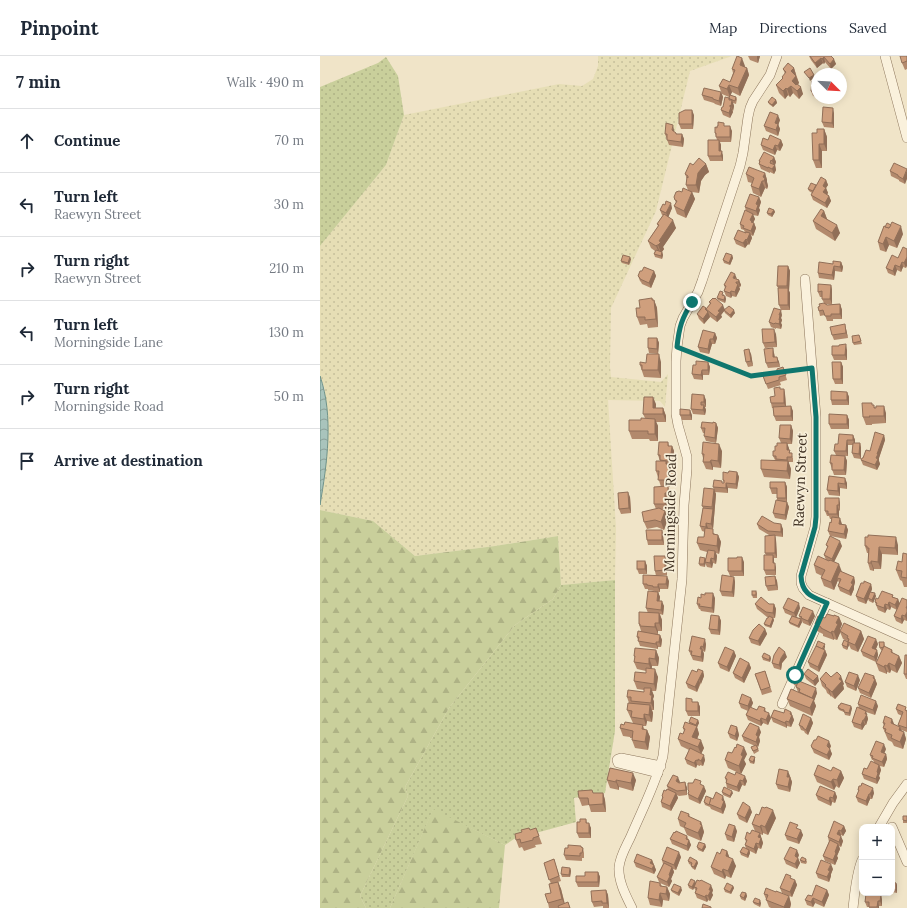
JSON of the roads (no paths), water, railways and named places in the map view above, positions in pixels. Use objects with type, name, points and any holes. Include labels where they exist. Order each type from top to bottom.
[{"type":"street","name":"Morningside Road","points":[[632,908],[623,888],[619,867],[659,769],[665,742],[682,579],[687,457],[676,414],[676,361],[680,326],[698,292],[740,166],[750,108],[770,75],[777,56]]},
{"type":"street","points":[[885,56],[907,138]]},
{"type":"street","name":"Raewyn Street","points":[[805,279],[816,417],[816,517],[815,527],[802,572],[801,583],[805,592],[809,595],[907,639]]},
{"type":"street","points":[[782,704],[827,603]]},
{"type":"street","points":[[881,823],[907,784]]},
{"type":"street","points":[[895,834],[907,862]]},
{"type":"street","points":[[854,908],[856,881],[859,868]]},
{"type":"water","points":[[320,376],[327,407],[328,440],[320,505]]}]
